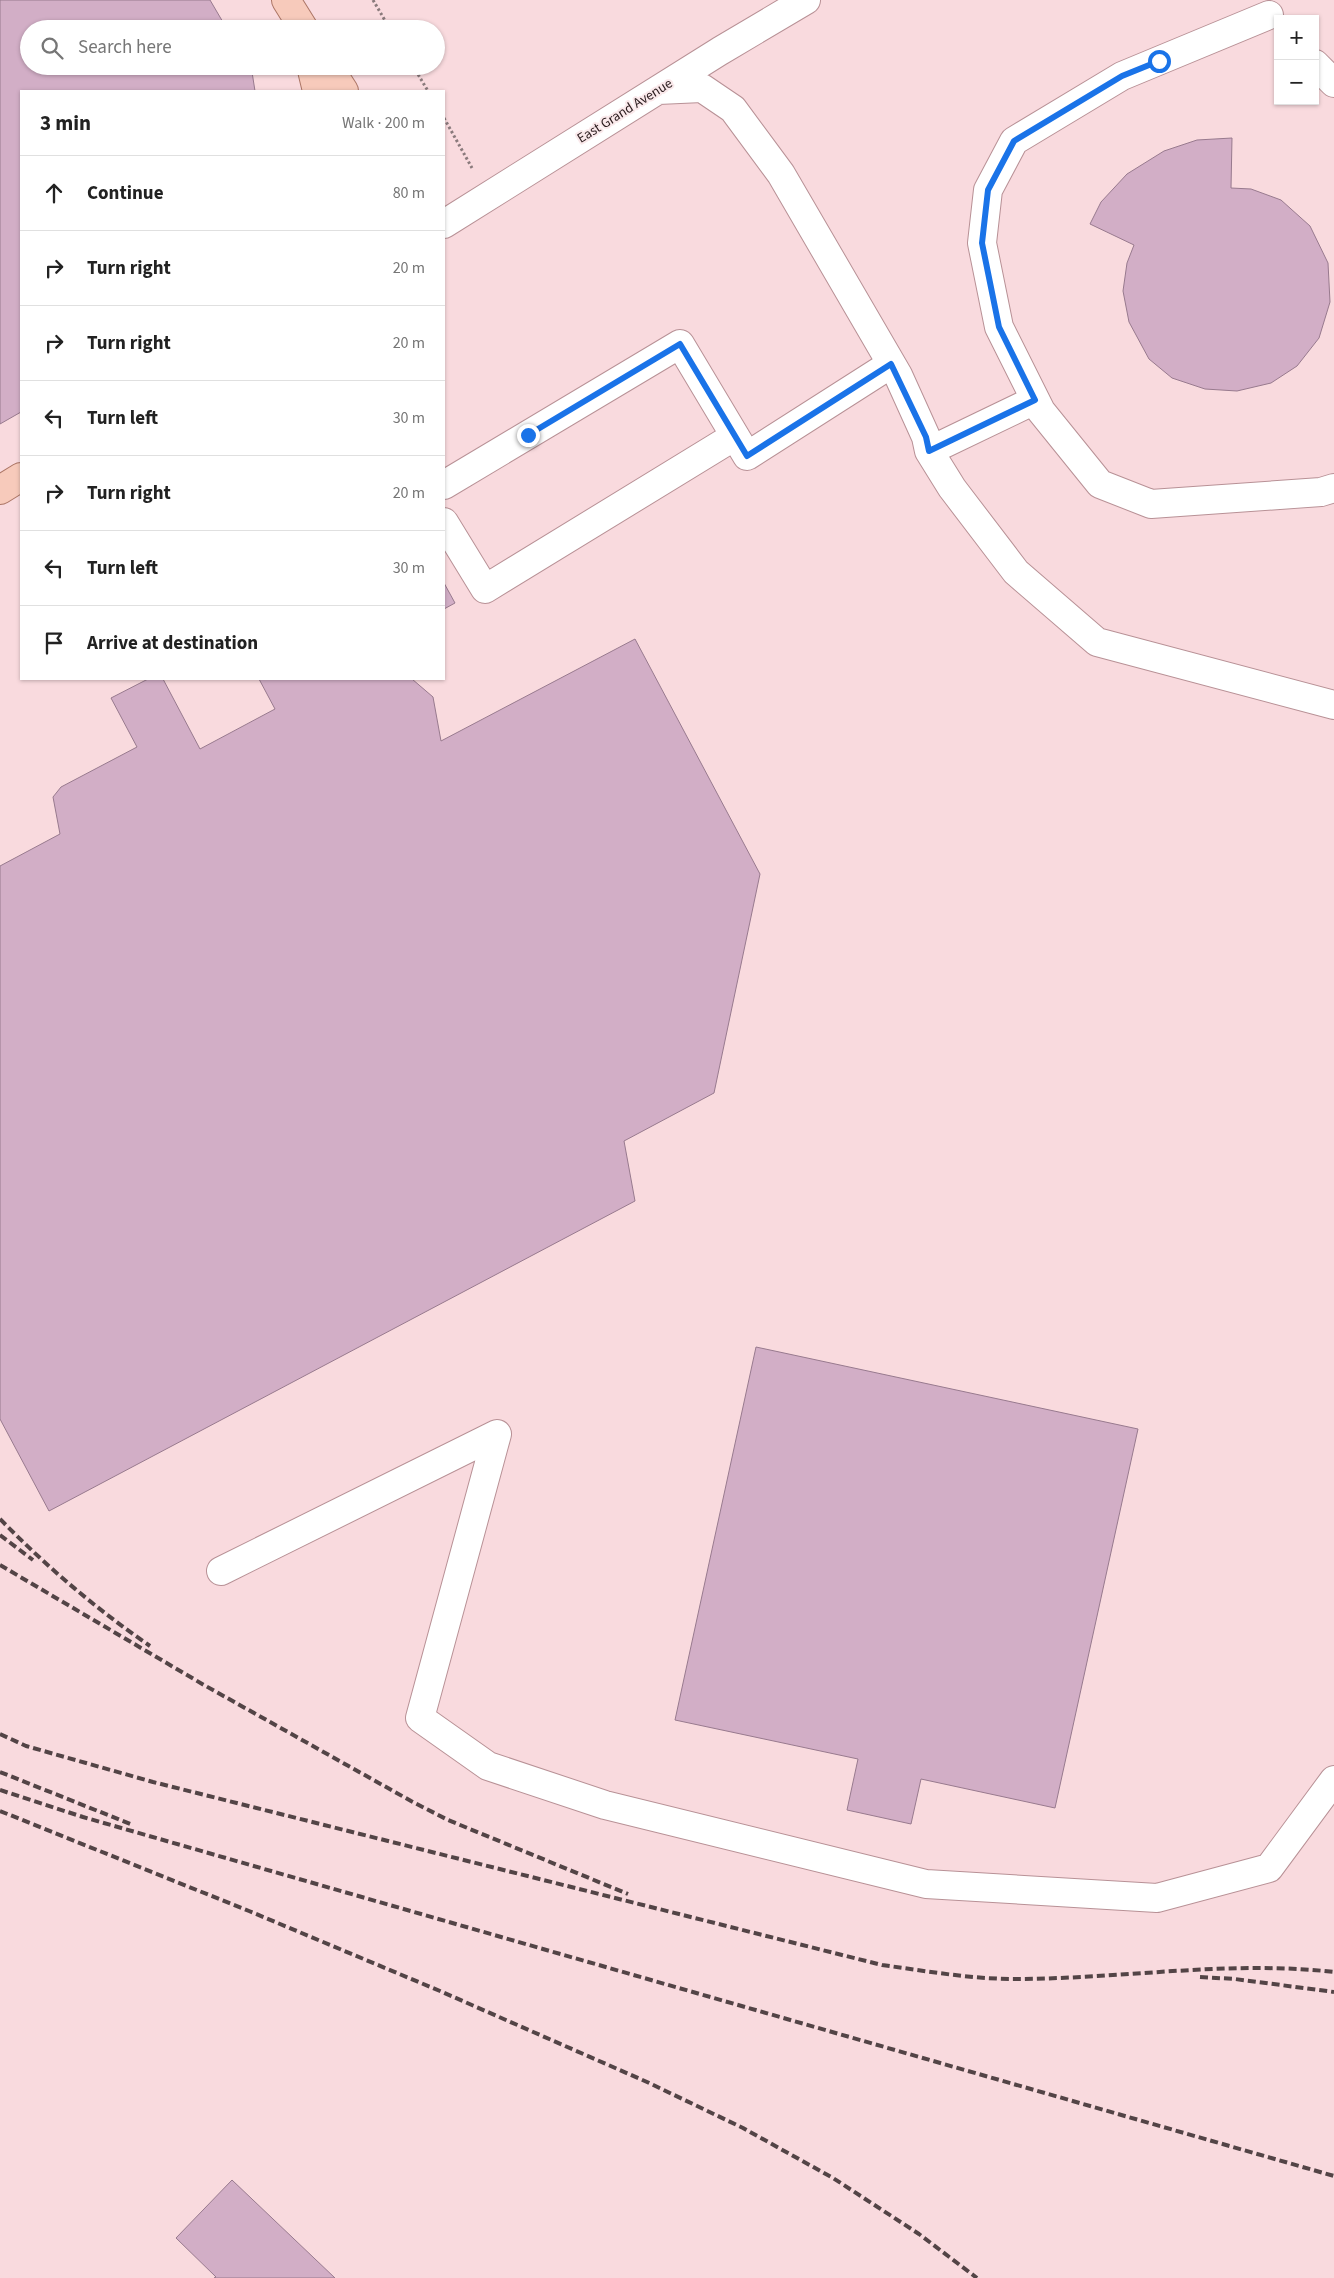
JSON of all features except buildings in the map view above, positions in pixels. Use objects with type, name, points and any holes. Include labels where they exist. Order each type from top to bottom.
[{"type":"main road","points":[[313,75],[317,90]]},
{"type":"main road","points":[[334,75],[343,90]]},
{"type":"main road","points":[[0,490],[20,478]]},
{"type":"street","name":"East Grand Avenue","points":[[445,223],[720,51],[806,0]]},
{"type":"street","points":[[1267,13],[1122,76],[1014,141],[988,190],[982,243],[999,327],[1041,410],[1100,484],[1152,504],[1321,492],[1334,488]]},
{"type":"street","points":[[1319,68],[1334,83]]},
{"type":"street","points":[[658,90],[702,88],[733,109],[781,174],[891,364],[926,437],[929,451],[952,488],[1016,572],[1097,642],[1334,705]]},
{"type":"street","points":[[445,484],[680,344],[747,456],[891,364]]},
{"type":"street","points":[[929,451],[1035,400]]},
{"type":"street","points":[[445,524],[485,589],[735,436]]},
{"type":"street","points":[[221,1571],[497,1434],[420,1718],[488,1766],[605,1805],[926,1884],[1157,1898],[1269,1868],[1334,1780]]},
{"type":"path","points":[[373,0],[385,20]]},
{"type":"path","points":[[418,75],[427,90]]},
{"type":"path","points":[[445,120],[462,151]]},
{"type":"shaded area","points":[[0,0],[1334,0],[1334,2278],[0,2278]]},
{"type":"railway","points":[[0,1519],[72,1586],[150,1646]]},
{"type":"railway","points":[[0,1535],[33,1560]]},
{"type":"railway","points":[[0,1565],[204,1685],[411,1801],[448,1820],[628,1894]]},
{"type":"railway","points":[[0,1734],[26,1746],[153,1782],[882,1965],[998,1979],[1255,1968],[1334,1972]]},
{"type":"railway","points":[[0,1772],[133,1825]]},
{"type":"railway","points":[[0,1790],[83,1817],[1334,2176]]},
{"type":"railway","points":[[0,1811],[249,1911],[440,1991],[647,2082],[743,2128],[833,2178],[919,2234],[977,2278]]},
{"type":"railway","points":[[1200,1977],[1235,1979],[1334,1992]]},
{"type":"route","points":[[528,435],[680,344],[747,456],[891,364],[926,437],[929,451],[1035,400],[999,327],[982,243],[988,190],[1014,141],[1122,76],[1159,61]]}]
